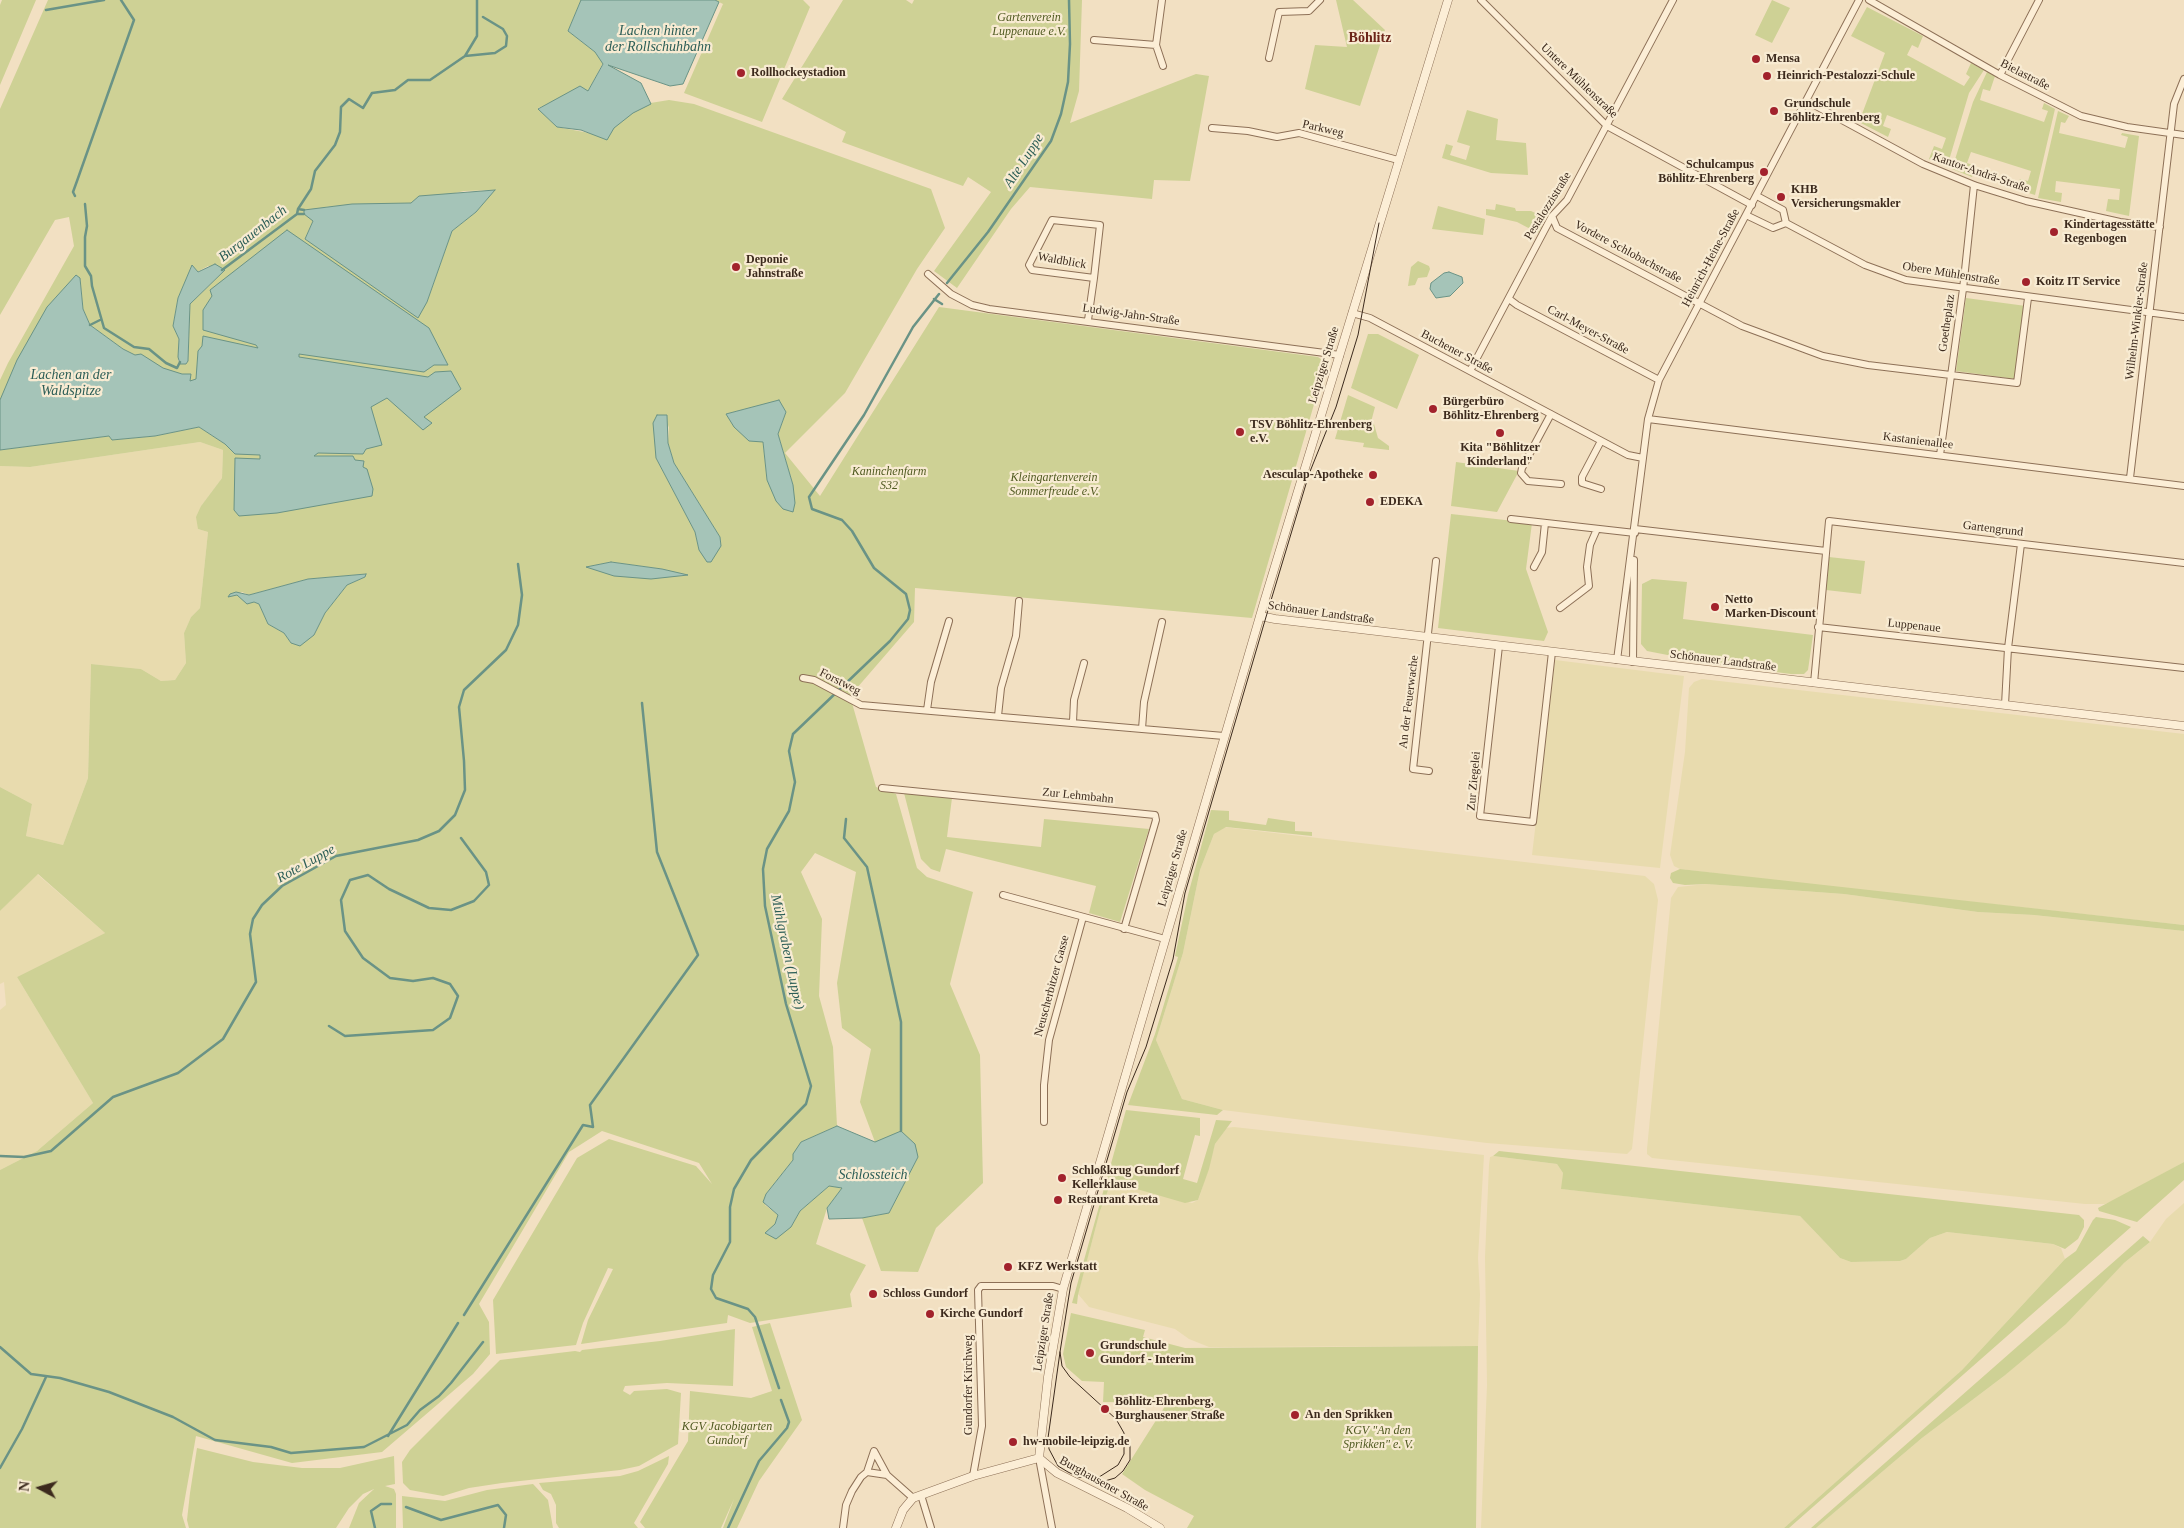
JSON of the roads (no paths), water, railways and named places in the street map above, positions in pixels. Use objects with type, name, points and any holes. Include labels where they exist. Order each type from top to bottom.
[{"type":"street","points":[[1162,0],[1156,45],[1163,66]]},
{"type":"street","points":[[1269,58],[1279,12],[1308,11],[1320,0]]},
{"type":"street","name":"Leipziger Straße","points":[[1052,1528],[1039,1458],[1047,1387],[1063,1289],[1224,736],[1448,0]]},
{"type":"street","name":"Untere Mühlenstraße","points":[[1481,0],[1607,126],[1752,204]]},
{"type":"street","name":"Pestalozzistraße","points":[[1470,371],[1552,216],[1567,200],[1673,0]]},
{"type":"street","name":"Heinrich-Heine-Straße","points":[[1617,660],[1634,543],[1648,419],[1659,380],[1859,0]]},
{"type":"street","name":"Bielastraße","points":[[1869,0],[2000,75],[2081,116],[2126,127],[2184,135]]},
{"type":"street","points":[[2000,75],[2039,0]]},
{"type":"street","points":[[1094,40],[1156,45]]},
{"type":"street","name":"Wilhelm-Winkler-Straße","points":[[2130,478],[2174,104],[2184,79]]},
{"type":"street","name":"Kantor-Andrä-Straße","points":[[1807,101],[1923,164],[1974,185],[2026,201],[2120,222],[2160,227]]},
{"type":"street","name":"Parkweg","points":[[1212,128],[1248,131],[1277,137],[1299,133],[1398,160]]},
{"type":"street","name":"Goetheplatz","points":[[1940,455],[1963,289],[1974,185]]},
{"type":"street","name":"Obere Mühlenstraße","points":[[1757,196],[1783,210],[1786,223]]},
{"type":"street","name":"Obere Mühlenstraße","points":[[1746,215],[1773,228],[1786,223],[1885,273],[1906,280],[2028,298],[2184,317]]},
{"type":"street","name":"Vordere Schlobachstraße","points":[[1552,216],[1558,228],[1742,326],[1823,356],[1868,365],[1952,374]]},
{"type":"street","name":"Waldblick","points":[[1088,320],[1094,278],[1100,225],[1052,220],[1029,264],[1032,270],[1094,278]]},
{"type":"street","name":"Ludwig-Jahn-Straße","points":[[928,274],[951,294],[972,305],[1340,355]]},
{"type":"street","points":[[1952,374],[2017,383],[2028,298]]},
{"type":"street","name":"Carl-Meyer-Straße","points":[[1509,299],[1659,380]]},
{"type":"street","name":"Buchener Straße","points":[[1352,313],[1370,318],[1628,455],[1644,458]]},
{"type":"street","points":[[1551,414],[1522,468],[1522,473],[1528,481],[1561,484]]},
{"type":"street","name":"Kastanienallee","points":[[1648,419],[2184,486]]},
{"type":"street","points":[[1601,441],[1582,477],[1582,483],[1601,488]]},
{"type":"street","points":[[1511,519],[1826,551]]},
{"type":"street","name":"Gartengrund","points":[[1814,683],[1818,627],[1830,521],[2184,562]]},
{"type":"street","points":[[1534,567],[1542,552],[1545,523]]},
{"type":"street","points":[[1560,608],[1589,586],[1590,545],[1597,529]]},
{"type":"street","name":"Heinrich-Heine-Straße","points":[[1633,662],[1634,543]]},
{"type":"street","points":[[2004,705],[2008,648],[2021,544]]},
{"type":"street","points":[[1428,638],[1436,561]]},
{"type":"street","points":[[998,716],[1001,688],[1016,636],[1019,601]]},
{"type":"street","name":"Schönauer Landstraße","points":[[1260,616],[1428,638],[2184,726]]},
{"type":"street","points":[[927,710],[931,682],[949,622]]},
{"type":"street","points":[[1142,729],[1144,702],[1162,622]]},
{"type":"street","name":"Luppenaue","points":[[1818,627],[2184,668]]},
{"type":"street","name":"An der Feuerwache","points":[[1428,638],[1412,769],[1429,771]]},
{"type":"street","name":"Zur Ziegelei","points":[[1499,646],[1480,816],[1533,822],[1552,652]]},
{"type":"street","points":[[1072,722],[1074,700],[1084,663]]},
{"type":"street","name":"Forstweg","points":[[803,678],[814,680],[861,705],[1224,736]]},
{"type":"street","name":"Zur Lehmbahn","points":[[882,788],[1155,815],[1156,820],[1124,929]]},
{"type":"street","points":[[1003,895],[1165,939]]},
{"type":"street","name":"Neuscherbitzer Gasse","points":[[1044,1122],[1044,1084],[1049,1040],[1083,917]]},
{"type":"street","name":"Gundorfer Kirchweg","points":[[973,1476],[982,1426],[978,1290],[980,1286],[1053,1286],[1063,1289]]},
{"type":"street","points":[[843,1528],[846,1505],[856,1484],[867,1472],[875,1451],[887,1475]]},
{"type":"street","points":[[896,1528],[904,1510],[917,1496],[973,1476],[1039,1458]]},
{"type":"street","name":"Burghausener Straße","points":[[1039,1458],[1066,1478],[1118,1503],[1160,1528]]},
{"type":"street","points":[[867,1472],[887,1475],[917,1496],[930,1528]]},
{"type":"water","name":"Lachen hinter der Rollschuhbahn","points":[[581,0],[715,0],[719,2],[683,84],[670,86],[608,65],[641,83],[651,104],[633,113],[614,128],[607,140],[581,130],[557,127],[538,109],[580,86],[588,91],[603,64],[595,52],[568,31]]},
{"type":"water","points":[[495,190],[476,212],[452,231],[427,302],[418,318],[305,239],[313,221],[304,214],[304,210],[352,204],[411,203],[419,196]]},
{"type":"water","name":"Lachen an der Waldspitze","points":[[287,230],[429,328],[448,365],[434,365],[424,372],[299,354],[299,357],[428,377],[435,372],[451,371],[461,389],[424,417],[432,423],[423,430],[387,398],[371,407],[382,445],[366,449],[363,454],[318,453],[314,456],[353,456],[355,460],[364,461],[363,467],[367,469],[373,489],[372,496],[277,513],[239,516],[234,510],[235,458],[260,459],[260,455],[235,454],[225,444],[199,427],[155,436],[112,440],[109,436],[0,450],[0,400],[17,360],[47,307],[76,275],[80,278],[83,309],[90,325],[123,349],[135,355],[141,354],[163,368],[182,374],[191,374],[190,381],[196,379],[198,351],[202,346],[203,336],[258,348],[256,345],[203,330],[203,310],[212,296],[210,290]]},
{"type":"water","points":[[215,264],[225,270],[190,304],[188,361],[186,364],[180,364],[178,357],[179,339],[173,326],[178,298],[192,265],[198,272]]},
{"type":"water","points":[[1449,272],[1462,277],[1463,283],[1450,296],[1436,298],[1430,289],[1431,283],[1444,273]]},
{"type":"water","points":[[779,400],[786,412],[778,434],[793,485],[795,503],[793,512],[783,509],[776,501],[767,480],[763,442],[749,441],[734,427],[726,414]]},
{"type":"water","points":[[657,415],[667,415],[668,443],[674,463],[720,537],[721,546],[711,562],[707,562],[699,550],[695,532],[656,458],[653,423]]},
{"type":"water","points":[[611,562],[662,569],[688,575],[651,579],[614,576],[586,567]]},
{"type":"water","points":[[366,574],[365,577],[347,585],[325,613],[314,635],[300,646],[291,643],[284,633],[268,624],[259,604],[254,602],[247,604],[237,595],[228,597],[236,592],[249,595],[308,579]]},
{"type":"water","name":"Schlossteich","points":[[837,1126],[875,1142],[901,1131],[915,1144],[918,1157],[889,1213],[862,1218],[829,1219],[827,1208],[842,1188],[829,1186],[800,1211],[791,1227],[776,1239],[765,1233],[775,1224],[778,1215],[763,1202],[766,1194],[793,1160],[793,1154],[801,1142]]},
{"type":"waterway","points":[[46,10],[104,0]]},
{"type":"waterway","name":"Burgauenbach","points":[[75,196],[73,192],[134,20],[121,0]]},
{"type":"waterway","name":"Burgauenbach","points":[[222,270],[297,214],[298,209],[311,189],[315,171],[335,145],[340,132],[341,107],[349,99],[363,108],[372,93],[395,90],[408,80],[430,80],[465,56],[477,36],[477,0]]},
{"type":"waterway","name":"Alte Luppe","points":[[947,283],[988,232],[1051,141],[1061,114],[1068,82],[1070,44],[1069,0]]},
{"type":"waterway","points":[[465,56],[495,53],[506,46],[507,36],[503,29],[483,17]]},
{"type":"waterway","name":"Burgauenbach","points":[[85,204],[87,226],[85,266],[91,276],[104,328],[134,347],[149,349],[166,363],[177,368],[180,362]]},
{"type":"waterway","name":"Burgauenbach","points":[[298,209],[304,210]]},
{"type":"waterway","name":"Burgauenbach","points":[[297,214],[304,214]]},
{"type":"waterway","name":"Mühlgraben (Luppe)","points":[[779,1388],[755,1317],[748,1309],[716,1298],[711,1289],[713,1275],[730,1242],[730,1207],[734,1189],[751,1160],[806,1104],[811,1086],[786,1004],[765,906],[763,869],[767,849],[789,811],[795,782],[789,751],[793,734],[890,641],[908,619],[910,610],[906,594],[874,568],[852,531],[842,520],[812,509],[809,497],[864,415],[913,327],[939,294]]},
{"type":"waterway","name":"Alte Luppe","points":[[934,299],[942,304]]},
{"type":"waterway","points":[[90,325],[100,320]]},
{"type":"waterway","name":"Rote Luppe","points":[[0,1156],[24,1157],[51,1151],[113,1097],[178,1073],[223,1039],[256,982],[250,934],[253,919],[262,905],[282,886],[336,856],[418,840],[439,831],[455,815],[465,790],[459,707],[464,690],[506,650],[518,625],[522,595],[518,564]]},
{"type":"waterway","points":[[464,1315],[583,1125],[593,1127],[590,1105],[698,955],[657,852],[642,703]]},
{"type":"waterway","points":[[846,819],[844,838],[867,867],[901,1022],[901,1131]]},
{"type":"waterway","points":[[329,1026],[345,1036],[433,1030],[450,1018],[458,996],[450,984],[433,978],[413,981],[390,978],[363,958],[345,931],[341,900],[350,880],[368,875],[389,889],[429,908],[451,910],[474,901],[489,885],[486,872],[461,838]]},
{"type":"waterway","points":[[388,1436],[458,1323]]},
{"type":"waterway","points":[[0,1347],[31,1374],[60,1378],[109,1392],[173,1417],[215,1440],[271,1447],[291,1453],[364,1447],[407,1425],[420,1410],[439,1396],[451,1383],[483,1342]]},
{"type":"waterway","points":[[0,1468],[22,1429],[46,1377]]},
{"type":"waterway","name":"Mühlgraben (Luppe)","points":[[728,1528],[759,1461],[787,1428],[789,1422],[781,1400]]},
{"type":"waterway","name":"Mühlgraben (Luppe)","points":[[375,1528],[371,1511],[381,1504],[391,1504]]},
{"type":"waterway","name":"Mühlgraben (Luppe)","points":[[406,1507],[441,1520],[498,1505],[506,1515],[504,1528]]},
{"type":"tram line","points":[[1060,1352],[1062,1366],[1070,1377],[1116,1419],[1124,1433],[1124,1454],[1118,1465],[1096,1479],[1078,1477],[1058,1466],[1049,1449],[1048,1438],[1060,1352],[1071,1283],[1127,1092],[1146,1047],[1173,959],[1185,893],[1309,474],[1336,407],[1358,335],[1379,223]]},
{"type":"tram line","points":[[1098,1483],[1115,1478],[1123,1471],[1130,1460],[1130,1444]]},
{"type":"place","name":"Mensa","points":[[1756,59]]},
{"type":"place","name":"Rollhockeystadion","points":[[741,73]]},
{"type":"place","name":"Heinrich-Pestalozzi-Schule","points":[[1767,76]]},
{"type":"place","name":"Grundschule Böhlitz-Ehrenberg","points":[[1774,111]]},
{"type":"place","name":"Schulcampus Böhlitz-Ehrenberg","points":[[1764,172]]},
{"type":"place","name":"KHB Versicherungsmakler","points":[[1781,197]]},
{"type":"place","name":"Kindertagesstätte Regenbogen","points":[[2054,232]]},
{"type":"place","name":"Deponie Jahnstraße","points":[[736,267]]},
{"type":"place","name":"Koitz IT Service","points":[[2026,282]]},
{"type":"place","name":"Bürgerbüro Böhlitz-Ehrenberg","points":[[1433,409]]},
{"type":"place","name":"TSV Böhlitz-Ehrenberg e.V.","points":[[1240,432]]},
{"type":"place","name":"Kita \"Böhlitzer Kinderland\"","points":[[1500,433]]},
{"type":"place","name":"Aesculap-Apotheke","points":[[1373,475]]},
{"type":"place","name":"EDEKA","points":[[1370,502]]},
{"type":"place","name":"Netto Marken-Discount","points":[[1715,607]]},
{"type":"place","name":"Schloßkrug Gundorf Kellerklause","points":[[1062,1178]]},
{"type":"place","name":"Restaurant Kreta","points":[[1058,1200]]},
{"type":"place","name":"KFZ Werkstatt","points":[[1008,1267]]},
{"type":"place","name":"Schloss Gundorf","points":[[873,1294]]},
{"type":"place","name":"Kirche Gundorf","points":[[930,1314]]},
{"type":"place","name":"Grundschule Gundorf - Interim","points":[[1090,1353]]},
{"type":"place","name":"Böhlitz-Ehrenberg, Burghausener Straße","points":[[1105,1409]]},
{"type":"place","name":"An den Sprikken","points":[[1295,1415]]},
{"type":"place","name":"hw-mobile-leipzig.de","points":[[1013,1442]]},
{"type":"district","name":"Böhlitz","points":[[1370,38]]},
{"type":"park label","name":"Gartenverein Luppenaue e.V.","points":[[1029,25]]},
{"type":"park label","name":"Kaninchenfarm S32","points":[[889,479]]},
{"type":"park label","name":"Kleingartenverein Sommerfreude e.V.","points":[[1054,485]]},
{"type":"park label","name":"KGV Jacobigarten Gundorf","points":[[727,1434]]},
{"type":"park label","name":"KGV \"An den Sprikken\" e. V.","points":[[1378,1438]]}]
